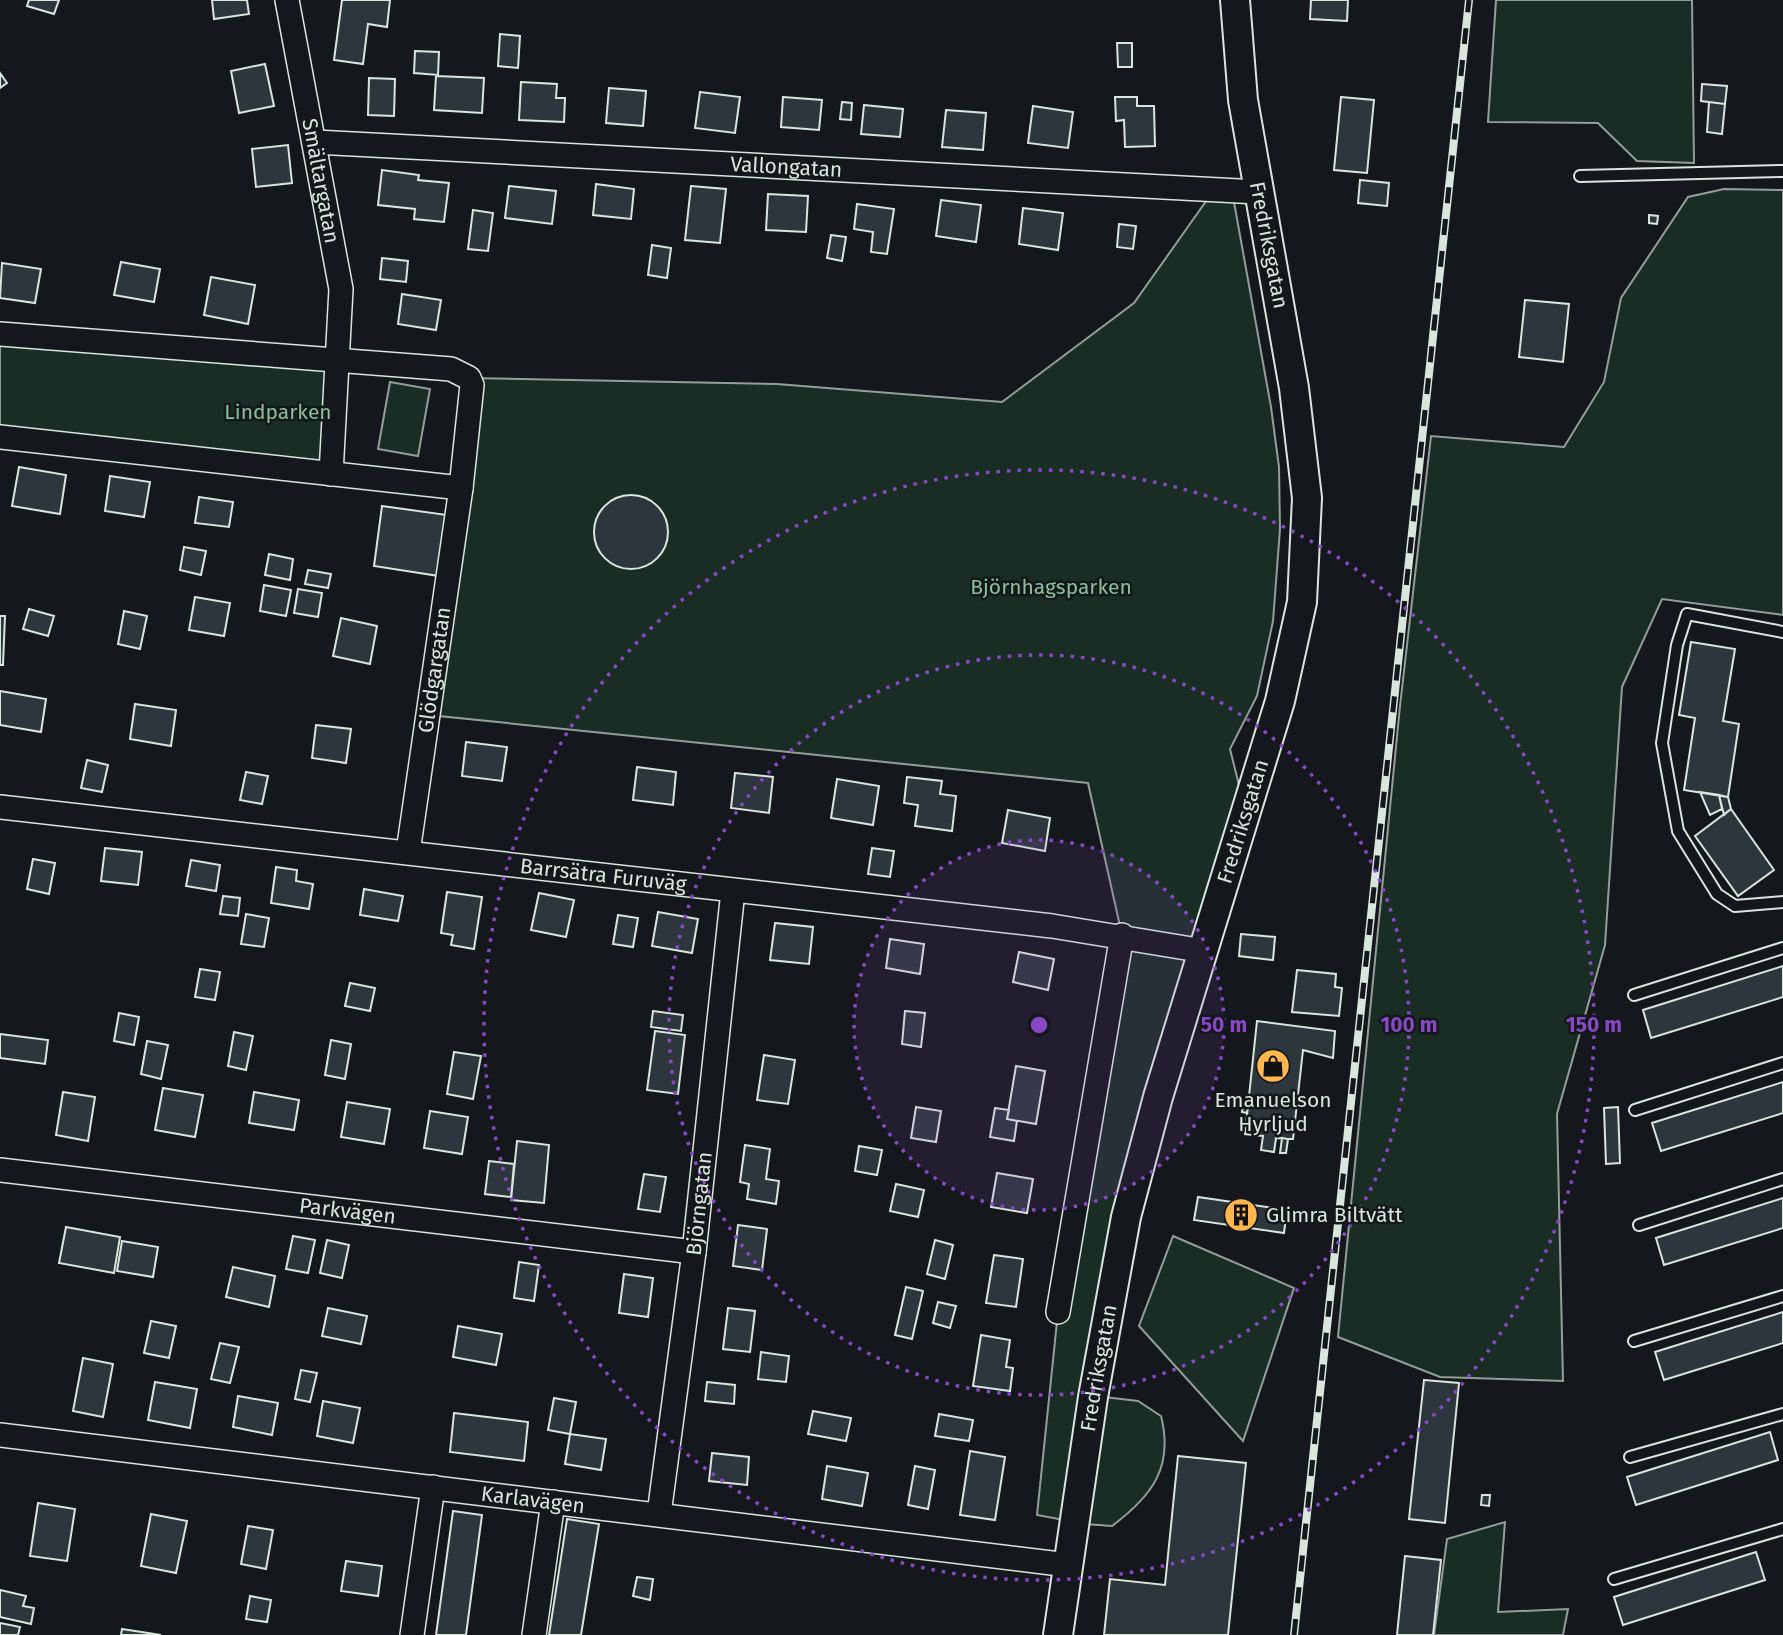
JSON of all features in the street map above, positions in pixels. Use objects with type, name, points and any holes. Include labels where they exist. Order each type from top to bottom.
[{"type":"street","name":"Smältargatan","points":[[287,0],[341,289],[338,362]]},
{"type":"street","name":"Fredriksgatan","points":[[1058,1635],[1104,1330],[1126,1217],[1158,1097],[1280,702],[1302,602],[1307,498],[1294,388],[1243,100],[1235,0]]},
{"type":"street","name":"Vallongatan","points":[[315,142],[1258,192]]},
{"type":"street","points":[[0,334],[451,369],[469,378],[472,400],[461,488],[0,437]]},
{"type":"street","points":[[331,474],[338,362]]},
{"type":"street","name":"Glödgargatan","points":[[408,852],[461,488]]},
{"type":"street","name":"Barrsätra Furuväg","points":[[0,807],[1122,935],[1204,951]]},
{"type":"street","name":"Björngatan","points":[[659,1514],[694,1252],[733,891]]},
{"type":"street","points":[[1058,1312],[1122,935]]},
{"type":"street","name":"Parkvägen","points":[[0,1170],[694,1252]]},
{"type":"street","name":"Karlavägen","points":[[0,1435],[1068,1565]]},
{"type":"street","points":[[412,1635],[432,1488]]},
{"type":"street","points":[[534,1635],[553,1502]]},
{"type":"lane","points":[[1580,176],[1783,171]]},
{"type":"lane","points":[[1783,632],[1687,614],[1677,646],[1662,743],[1678,831],[1717,894],[1735,906],[1783,902]]},
{"type":"lane","points":[[1634,995],[1783,948]]},
{"type":"lane","points":[[1636,1110],[1783,1063]]},
{"type":"lane","points":[[1639,1225],[1783,1179]]},
{"type":"lane","points":[[1634,1341],[1783,1296]]},
{"type":"lane","points":[[1630,1457],[1783,1414]]},
{"type":"lane","points":[[1614,1579],[1783,1529]]},
{"type":"green space","points":[[1496,0],[1692,0],[1694,163],[1637,161],[1598,123],[1488,122]]},
{"type":"green space","points":[[1724,189],[1783,190],[1783,615],[1662,599],[1622,687],[1605,945],[1557,1114],[1563,1381],[1440,1377],[1338,1337],[1400,706],[1431,436],[1564,447],[1604,382],[1621,298],[1688,197]]},
{"type":"green space","name":"Björnhagsparken","points":[[1214,190],[1232,191],[1271,407],[1279,467],[1280,529],[1273,621],[1257,696],[1230,749],[1246,813],[1181,1024],[1075,1522],[1037,1515],[1058,1312],[1122,935],[1088,783],[429,715],[469,378],[777,384],[1002,402],[1134,303]]},
{"type":"green space","name":"Lindparken","points":[[0,334],[338,362],[331,474],[0,431]]},
{"type":"green space","points":[[390,382],[430,389],[418,456],[378,449]]},
{"type":"green space","points":[[1173,1236],[1294,1288],[1243,1441],[1139,1326]]},
{"type":"green space","points":[[1104,1397],[1138,1401],[1161,1416],[1164,1434],[1162,1465],[1156,1479],[1138,1503],[1112,1526],[1085,1524]]},
{"type":"green space","points":[[1505,1522],[1498,1612],[1568,1609],[1563,1635],[1434,1635],[1447,1539]]},
{"type":"building","points":[[29,0],[59,0],[54,14],[27,6]]},
{"type":"building","points":[[212,0],[247,0],[249,14],[214,19]]},
{"type":"building","points":[[342,0],[390,0],[387,27],[368,24],[363,64],[334,60]]},
{"type":"building","points":[[1311,0],[1348,0],[1347,21],[1310,19]]},
{"type":"building","points":[[500,34],[520,36],[518,68],[498,66]]},
{"type":"building","points":[[1117,43],[1132,43],[1132,67],[1118,67]]},
{"type":"building","points":[[415,51],[439,52],[438,75],[414,73]]},
{"type":"building","points":[[265,64],[274,106],[239,113],[231,71]]},
{"type":"building","points":[[0,73],[7,83],[0,88]]},
{"type":"building","points":[[436,76],[484,78],[482,113],[434,110]]},
{"type":"building","points":[[369,78],[395,79],[394,116],[368,115]]},
{"type":"building","points":[[521,82],[557,84],[556,98],[565,98],[564,122],[519,120]]},
{"type":"building","points":[[1702,84],[1727,86],[1725,104],[1701,101]]},
{"type":"building","points":[[609,88],[646,91],[643,126],[606,123]]},
{"type":"building","points":[[700,92],[740,97],[735,133],[695,128]]},
{"type":"building","points":[[783,97],[822,100],[819,130],[781,127]]},
{"type":"building","points":[[1115,97],[1137,97],[1137,106],[1154,106],[1155,146],[1125,147],[1124,120],[1116,121]]},
{"type":"building","points":[[1341,97],[1374,100],[1367,173],[1334,170]]},
{"type":"building","points":[[842,102],[852,103],[851,120],[840,119]]},
{"type":"building","points":[[1709,102],[1725,104],[1722,134],[1707,132]]},
{"type":"building","points":[[864,105],[903,109],[900,137],[861,134]]},
{"type":"building","points":[[1033,106],[1073,112],[1068,148],[1028,143]]},
{"type":"building","points":[[946,110],[986,113],[983,150],[942,147]]},
{"type":"building","points":[[288,145],[292,183],[256,187],[252,149]]},
{"type":"building","points":[[382,170],[419,175],[418,180],[449,183],[444,222],[414,219],[415,209],[378,205]]},
{"type":"building","points":[[1360,180],[1389,183],[1387,206],[1358,203]]},
{"type":"building","points":[[596,184],[634,189],[631,219],[593,215]]},
{"type":"building","points":[[509,186],[556,191],[552,224],[505,218]]},
{"type":"building","points":[[691,186],[726,189],[720,243],[685,240]]},
{"type":"building","points":[[768,194],[808,196],[806,232],[766,230]]},
{"type":"building","points":[[941,200],[981,205],[976,242],[936,236]]},
{"type":"building","points":[[857,204],[894,209],[887,254],[871,252],[873,232],[854,229]]},
{"type":"building","points":[[1023,208],[1063,213],[1058,250],[1019,244]]},
{"type":"building","points":[[473,210],[493,213],[488,251],[468,249]]},
{"type":"building","points":[[1649,215],[1658,216],[1657,224],[1649,223]]},
{"type":"building","points":[[1119,224],[1136,226],[1133,249],[1117,247]]},
{"type":"building","points":[[831,235],[846,237],[842,261],[827,258]]},
{"type":"building","points":[[652,245],[671,248],[667,278],[648,275]]},
{"type":"building","points":[[382,258],[408,261],[406,282],[380,279]]},
{"type":"building","points":[[121,262],[160,269],[154,302],[114,295]]},
{"type":"building","points":[[2,263],[41,269],[35,303],[0,298]]},
{"type":"building","points":[[211,277],[255,285],[248,324],[204,315]]},
{"type":"building","points":[[402,294],[441,300],[436,330],[398,324]]},
{"type":"building","points":[[1525,300],[1569,304],[1563,362],[1519,357]]},
{"type":"building","points":[[19,467],[66,475],[60,514],[12,506]]},
{"type":"building","points":[[110,476],[150,482],[144,517],[105,511]]},
{"type":"building","points":[[624,495],[638,495],[652,501],[662,511],[668,532],[662,553],[652,563],[638,569],[624,569],[610,563],[600,553],[594,539],[594,525],[600,511],[610,501]]},
{"type":"building","points":[[199,497],[233,502],[229,527],[195,523]]},
{"type":"building","points":[[382,506],[447,515],[439,576],[374,566]]},
{"type":"building","points":[[184,547],[206,551],[201,575],[180,570]]},
{"type":"building","points":[[269,554],[293,559],[290,580],[265,575]]},
{"type":"building","points":[[308,570],[331,574],[328,588],[305,584]]},
{"type":"building","points":[[264,585],[291,590],[286,616],[260,611]]},
{"type":"building","points":[[298,589],[322,593],[318,617],[294,613]]},
{"type":"building","points":[[195,597],[230,603],[224,636],[189,630]]},
{"type":"building","points":[[29,609],[54,616],[48,636],[23,629]]},
{"type":"building","points":[[124,611],[147,616],[140,649],[118,644]]},
{"type":"building","points":[[0,616],[5,616],[3,665],[0,665]]},
{"type":"building","points":[[341,618],[377,626],[370,664],[333,656]]},
{"type":"building","points":[[1691,642],[1735,649],[1723,721],[1739,724],[1728,797],[1684,790],[1695,718],[1679,715]]},
{"type":"building","points":[[0,691],[46,699],[41,732],[0,725]]},
{"type":"building","points":[[135,704],[176,710],[171,746],[130,739]]},
{"type":"building","points":[[316,725],[351,729],[346,763],[312,758]]},
{"type":"building","points":[[466,742],[507,747],[502,781],[462,776]]},
{"type":"building","points":[[87,760],[108,765],[102,792],[81,788]]},
{"type":"building","points":[[637,767],[676,772],[673,805],[633,800]]},
{"type":"building","points":[[246,772],[268,776],[262,804],[240,800]]},
{"type":"building","points":[[735,773],[773,777],[769,813],[731,808]]},
{"type":"building","points":[[907,777],[942,781],[940,794],[956,796],[952,831],[915,826],[918,805],[904,803]]},
{"type":"building","points":[[837,779],[879,786],[873,825],[831,818]]},
{"type":"building","points":[[1700,792],[1719,795],[1722,809],[1710,815]]},
{"type":"building","points":[[1719,795],[1728,797],[1731,809],[1724,815]]},
{"type":"building","points":[[1731,809],[1774,870],[1738,896],[1695,836]]},
{"type":"building","points":[[1008,810],[1050,818],[1045,851],[1002,843]]},
{"type":"building","points":[[105,848],[142,852],[138,885],[101,881]]},
{"type":"building","points":[[872,848],[894,851],[890,877],[868,874]]},
{"type":"building","points":[[33,859],[55,863],[49,894],[27,889]]},
{"type":"building","points":[[191,860],[220,865],[216,891],[186,886]]},
{"type":"building","points":[[276,867],[297,870],[296,881],[313,884],[309,909],[271,903]]},
{"type":"building","points":[[364,889],[403,896],[398,921],[360,915]]},
{"type":"building","points":[[447,892],[482,897],[474,949],[451,945],[453,935],[441,933]]},
{"type":"building","points":[[539,893],[574,900],[566,937],[531,930]]},
{"type":"building","points":[[223,896],[240,898],[238,916],[220,914]]},
{"type":"building","points":[[658,912],[698,919],[692,953],[652,946]]},
{"type":"building","points":[[246,914],[269,918],[264,947],[241,944]]},
{"type":"building","points":[[618,915],[638,918],[633,947],[613,944]]},
{"type":"building","points":[[775,923],[813,927],[809,964],[770,960]]},
{"type":"building","points":[[1241,934],[1275,937],[1273,960],[1239,956]]},
{"type":"building","points":[[890,939],[924,944],[920,974],[886,968]]},
{"type":"building","points":[[1019,952],[1054,959],[1048,990],[1013,982]]},
{"type":"building","points":[[1783,966],[1783,997],[1651,1038],[1643,1010]]},
{"type":"building","points":[[200,969],[220,972],[215,1000],[195,997]]},
{"type":"building","points":[[1297,970],[1336,974],[1335,987],[1342,988],[1339,1016],[1292,1012]]},
{"type":"building","points":[[350,983],[375,988],[370,1011],[345,1006]]},
{"type":"building","points":[[653,1011],[683,1015],[681,1031],[651,1027]]},
{"type":"building","points":[[905,1011],[925,1013],[921,1047],[902,1044]]},
{"type":"building","points":[[119,1013],[139,1017],[134,1045],[114,1041]]},
{"type":"building","points":[[1257,1021],[1335,1031],[1333,1058],[1303,1050],[1293,1139],[1276,1138],[1274,1152],[1261,1150],[1263,1136],[1245,1134]]},
{"type":"building","points":[[655,1031],[685,1035],[678,1094],[647,1090]]},
{"type":"building","points":[[234,1032],[253,1036],[246,1070],[228,1066]]},
{"type":"building","points":[[0,1034],[48,1040],[45,1064],[0,1058]]},
{"type":"building","points":[[331,1040],[351,1044],[345,1079],[325,1075]]},
{"type":"building","points":[[147,1041],[168,1045],[161,1079],[141,1074]]},
{"type":"building","points":[[454,1052],[481,1056],[473,1099],[447,1094]]},
{"type":"building","points":[[764,1055],[795,1060],[788,1104],[757,1100]]},
{"type":"building","points":[[1016,1066],[1045,1071],[1036,1124],[1007,1119]]},
{"type":"building","points":[[1783,1082],[1783,1113],[1661,1151],[1652,1123]]},
{"type":"building","points":[[163,1088],[203,1095],[195,1137],[155,1130]]},
{"type":"building","points":[[63,1092],[95,1097],[88,1141],[56,1135]]},
{"type":"building","points":[[254,1092],[299,1100],[294,1130],[249,1123]]},
{"type":"building","points":[[347,1102],[390,1109],[384,1144],[341,1137]]},
{"type":"building","points":[[1243,1103],[1249,1103],[1247,1113],[1242,1112]]},
{"type":"building","points":[[916,1107],[941,1111],[936,1142],[911,1138]]},
{"type":"building","points":[[1618,1107],[1620,1163],[1606,1164],[1604,1108]]},
{"type":"building","points":[[995,1108],[1009,1110],[1007,1119],[1017,1121],[1014,1141],[990,1137]]},
{"type":"building","points":[[430,1111],[468,1117],[462,1154],[424,1148]]},
{"type":"building","points":[[1282,1138],[1288,1139],[1286,1153],[1280,1153]]},
{"type":"building","points":[[517,1141],[549,1145],[544,1203],[511,1200]]},
{"type":"building","points":[[745,1145],[770,1149],[766,1179],[779,1181],[776,1204],[747,1199],[749,1184],[740,1182]]},
{"type":"building","points":[[859,1146],[882,1150],[877,1175],[855,1171]]},
{"type":"building","points":[[489,1161],[514,1164],[511,1197],[485,1194]]},
{"type":"building","points":[[997,1173],[1033,1179],[1027,1213],[991,1207]]},
{"type":"building","points":[[644,1174],[666,1177],[660,1212],[638,1209]]},
{"type":"building","points":[[896,1184],[924,1190],[918,1217],[890,1211]]},
{"type":"building","name":"Glimra Biltvätt","points":[[1198,1197],[1287,1210],[1284,1233],[1194,1220]]},
{"type":"building","points":[[1783,1198],[1783,1228],[1664,1265],[1656,1238]]},
{"type":"building","points":[[738,1225],[767,1229],[762,1270],[733,1266]]},
{"type":"building","points":[[66,1227],[120,1237],[114,1273],[59,1263]]},
{"type":"building","points":[[293,1236],[315,1240],[308,1273],[286,1269]]},
{"type":"building","points":[[327,1240],[349,1245],[342,1278],[320,1273]]},
{"type":"building","points":[[935,1240],[953,1245],[945,1279],[927,1274]]},
{"type":"building","points":[[122,1241],[158,1247],[153,1277],[117,1271]]},
{"type":"building","points":[[994,1255],[1023,1259],[1016,1307],[986,1303]]},
{"type":"building","points":[[519,1262],[539,1265],[534,1301],[514,1298]]},
{"type":"building","points":[[233,1267],[275,1276],[269,1307],[226,1297]]},
{"type":"building","points":[[624,1274],[653,1278],[648,1317],[619,1313]]},
{"type":"building","points":[[906,1287],[923,1291],[912,1339],[895,1335]]},
{"type":"building","points":[[938,1302],[956,1306],[950,1328],[933,1323]]},
{"type":"building","points":[[328,1308],[367,1316],[361,1344],[322,1336]]},
{"type":"building","points":[[728,1308],[755,1311],[750,1352],[723,1349]]},
{"type":"building","points":[[1783,1312],[1783,1343],[1664,1380],[1655,1352]]},
{"type":"building","points":[[151,1321],[176,1326],[169,1358],[144,1353]]},
{"type":"building","points":[[458,1326],[502,1334],[496,1365],[453,1357]]},
{"type":"building","points":[[981,1335],[1010,1340],[1006,1367],[1013,1368],[1010,1391],[973,1386]]},
{"type":"building","points":[[220,1343],[239,1347],[230,1383],[211,1379]]},
{"type":"building","points":[[761,1352],[789,1356],[786,1382],[758,1379]]},
{"type":"building","points":[[83,1358],[113,1364],[103,1417],[73,1411]]},
{"type":"building","points":[[301,1370],[317,1373],[310,1402],[295,1399]]},
{"type":"building","points":[[1424,1380],[1459,1383],[1445,1523],[1409,1519]]},
{"type":"building","points":[[155,1382],[197,1389],[190,1428],[148,1420]]},
{"type":"building","points":[[707,1382],[735,1385],[734,1404],[705,1401]]},
{"type":"building","points":[[238,1396],[278,1403],[272,1435],[233,1427]]},
{"type":"building","points":[[554,1398],[576,1402],[570,1434],[548,1430]]},
{"type":"building","points":[[323,1401],[360,1408],[353,1443],[317,1436]]},
{"type":"building","points":[[813,1411],[851,1418],[846,1441],[808,1434]]},
{"type":"building","points":[[454,1413],[528,1422],[524,1461],[450,1452]]},
{"type":"building","points":[[939,1414],[973,1420],[969,1441],[935,1436]]},
{"type":"building","points":[[1770,1432],[1778,1460],[1636,1505],[1627,1477]]},
{"type":"building","points":[[570,1434],[606,1439],[601,1470],[565,1464]]},
{"type":"building","points":[[970,1451],[1005,1457],[995,1520],[960,1515]]},
{"type":"building","points":[[712,1453],[749,1457],[747,1485],[709,1481]]},
{"type":"building","points":[[1178,1456],[1246,1463],[1228,1635],[1104,1635],[1110,1579],[1165,1585]]},
{"type":"building","points":[[827,1466],[868,1473],[862,1506],[822,1499]]},
{"type":"building","points":[[915,1466],[935,1470],[928,1509],[908,1505]]},
{"type":"building","points":[[1482,1495],[1490,1495],[1489,1506],[1481,1505]]},
{"type":"building","points":[[38,1503],[75,1509],[67,1561],[30,1556]]},
{"type":"building","points":[[453,1511],[482,1515],[466,1635],[436,1635]]},
{"type":"building","points":[[151,1514],[187,1521],[176,1573],[141,1566]]},
{"type":"building","points":[[567,1519],[599,1524],[581,1635],[549,1635]]},
{"type":"building","points":[[248,1526],[273,1530],[266,1569],[241,1564]]},
{"type":"building","points":[[1756,1552],[1765,1580],[1623,1625],[1614,1597]]},
{"type":"building","points":[[1405,1556],[1441,1560],[1433,1635],[1397,1635]]},
{"type":"building","points":[[346,1561],[382,1566],[378,1596],[341,1591]]},
{"type":"building","points":[[637,1577],[653,1579],[650,1600],[633,1596]]},
{"type":"building","points":[[0,1590],[26,1596],[23,1606],[34,1608],[31,1624],[0,1617]]},
{"type":"building","points":[[250,1596],[271,1600],[267,1622],[246,1619]]},
{"type":"building","points":[[0,1623],[20,1627],[18,1635],[0,1635]]},
{"type":"building","points":[[122,1629],[161,1635],[121,1635]]},
{"type":"railway","points":[[1294,1635],[1469,0]]},
{"type":"place","name":"Emanuelson Hyrljud","points":[[1273,1066]]},
{"type":"place","name":"Glimra Biltvätt","points":[[1241,1215]]}]
